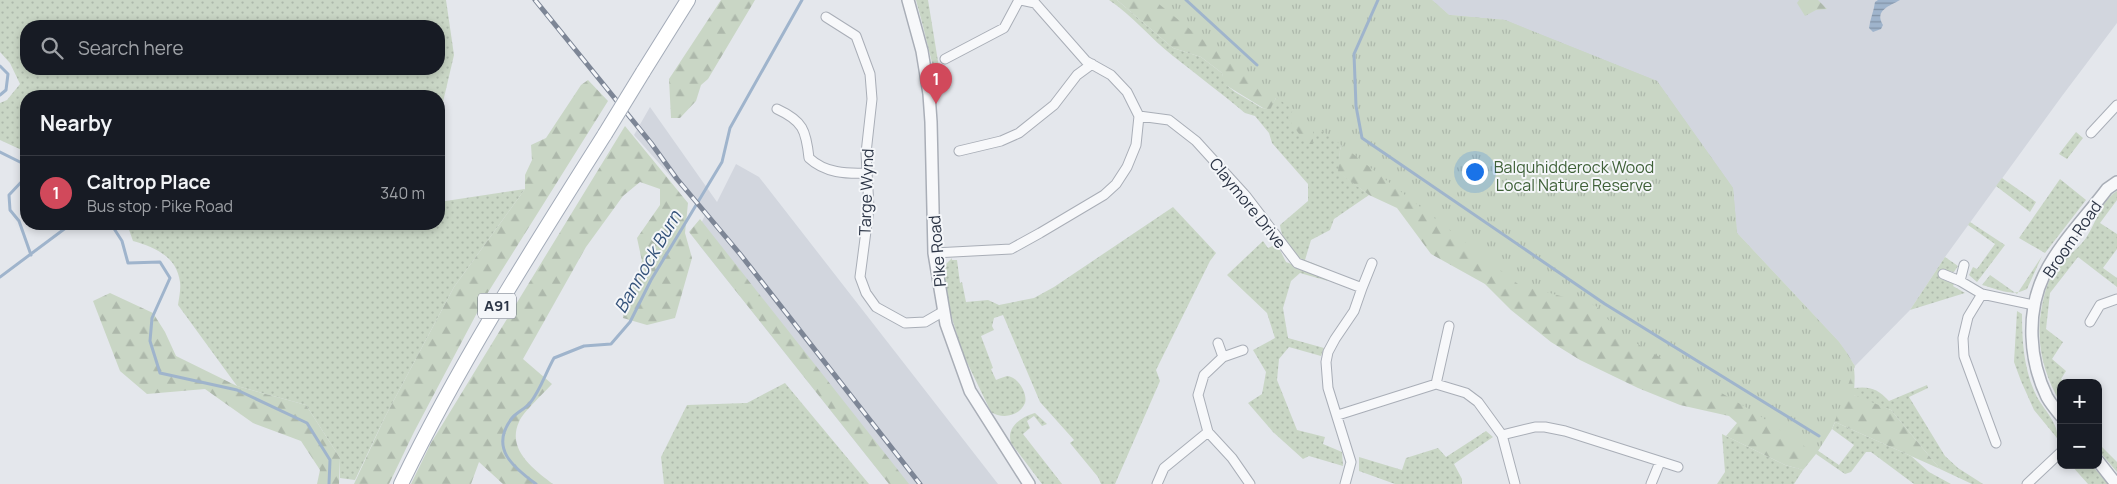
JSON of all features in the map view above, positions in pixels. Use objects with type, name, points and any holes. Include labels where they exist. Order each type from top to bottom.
[{"type":"main road","name":"A91","points":[[400,484],[422,440],[500,302],[688,0]]},
{"type":"street","name":"Pike Road","points":[[908,0],[922,51],[929,94],[932,122],[934,253],[946,324],[970,391],[1029,484]]},
{"type":"street","points":[[934,253],[1011,248],[1104,195],[1116,184],[1127,167],[1136,146],[1139,116],[1127,92],[1111,74],[1086,61],[1035,3],[1020,0],[1004,28],[945,59]]},
{"type":"street","name":"Targe Wynd","points":[[826,17],[856,36],[870,74],[872,99],[866,153],[869,208],[860,277],[866,293],[876,307],[905,323],[925,322],[944,311]]},
{"type":"street","points":[[959,150],[1001,140],[1019,133],[1054,105],[1077,75],[1092,64]]},
{"type":"street","points":[[2091,133],[2117,105]]},
{"type":"street","points":[[777,108],[793,116],[802,126],[807,139],[809,158],[819,167],[848,174],[868,173]]},
{"type":"street","name":"Claymore Drive","points":[[1139,116],[1169,120],[1196,141],[1246,196],[1297,263],[1362,288]]},
{"type":"street","name":"Broom Road","points":[[2057,410],[2048,398],[2037,368],[2032,334],[2034,305],[2051,263],[2107,189],[2117,182]]},
{"type":"street","points":[[1345,484],[1351,462],[1338,415],[1328,388],[1326,362],[1328,352],[1354,311],[1372,263]]},
{"type":"street","points":[[1960,282],[1964,265]]},
{"type":"street","points":[[1943,274],[1982,294],[2034,305]]},
{"type":"street","points":[[1982,294],[1968,317],[1963,338],[1964,356],[1996,443]]},
{"type":"street","points":[[2090,322],[2100,305],[2117,299]]},
{"type":"street","points":[[1436,384],[1450,326]]},
{"type":"street","points":[[1218,343],[1223,357]]},
{"type":"street","points":[[1243,350],[1223,357],[1204,375],[1198,395],[1208,432],[1232,458],[1250,484]]},
{"type":"street","points":[[1338,415],[1436,384],[1466,393],[1478,402],[1502,435],[1515,484]]},
{"type":"street","points":[[1502,435],[1545,426],[1678,467]]},
{"type":"street","points":[[1157,484],[1164,468],[1208,432]]},
{"type":"street","points":[[2028,484],[2057,456]]},
{"type":"street","points":[[1651,484],[1660,462]]},
{"type":"street","points":[[2102,466],[2116,484]]},
{"type":"shaded area","points":[[1432,0],[2117,0],[2117,23],[1945,257],[1910,310],[1855,366],[1839,342],[1737,233],[1732,188],[1505,20],[1449,15]]},
{"type":"shaded area","points":[[650,107],[717,202],[736,164],[759,177],[998,484],[889,484],[700,246],[695,237],[705,215],[634,135]]},
{"type":"green space","points":[[0,0],[446,0],[454,55],[445,93],[445,90],[20,90],[20,149],[0,140],[0,103],[7,100],[20,84],[10,63],[0,52]]},
{"type":"green space","points":[[721,0],[755,0],[708,79],[701,85],[696,101],[680,118],[671,118],[669,79]]},
{"type":"green space","points":[[916,0],[928,0],[943,92],[940,92]]},
{"type":"green space","points":[[1109,0],[1117,0],[1173,48],[1201,57],[1222,73],[1225,84],[1235,92],[1262,108],[1270,109],[1276,98],[1290,101],[1293,110],[1313,130],[1322,123],[1343,141],[1340,150],[1339,172],[1369,195],[1334,219],[1330,230],[1311,240],[1305,260],[1330,270],[1321,269],[1305,262],[1297,256],[1285,241],[1280,225],[1308,201],[1308,184],[1272,143],[1269,133],[1255,116],[1245,113],[1173,56]]},
{"type":"green space","name":"Balquhidderock Wood Local Nature Reserve","points":[[1117,0],[1432,0],[1449,15],[1505,20],[1657,81],[1733,188],[1737,233],[1839,342],[1849,356],[1854,367],[1854,395],[1891,410],[1940,469],[1835,422],[1816,454],[1803,470],[1785,465],[1726,436],[1737,423],[1729,416],[1680,405],[1638,388],[1580,360],[1551,342],[1511,310],[1485,284],[1431,254],[1397,208],[1369,195],[1338,172],[1340,150],[1343,141],[1321,123],[1320,133],[1313,130],[1313,144],[1306,144],[1288,118],[1293,110],[1290,101],[1276,98],[1270,110],[1263,108],[1224,84],[1222,73],[1201,57],[1173,48]]},
{"type":"green space","name":"Balquhidderock Wood Local Nature Reserve","points":[[1154,0],[1432,0],[1449,15],[1505,20],[1657,81],[1733,188],[1737,233],[1839,342],[1855,366],[1832,429],[1816,454],[1754,412],[1622,335],[1596,306],[1518,284],[1348,150],[1250,78]]},
{"type":"green space","points":[[1799,0],[1818,0],[1827,9],[1816,10],[1805,16],[1797,3]]},
{"type":"green space","points":[[588,80],[608,101],[487,294],[414,432],[389,484],[354,484],[385,417],[454,287],[525,189],[525,175],[532,160],[531,145],[546,138],[581,85]]},
{"type":"green space","points":[[625,126],[688,203],[685,233],[692,258],[675,318],[647,325],[623,318],[625,301],[642,261],[637,238],[660,205],[660,189],[640,182],[623,196],[586,247],[523,359],[552,384],[521,418],[516,432],[516,442],[524,458],[531,466],[553,484],[503,484],[479,462],[471,484],[411,484],[431,443]]},
{"type":"green space","points":[[2076,132],[2083,138],[2067,159],[2059,154]]},
{"type":"green space","points":[[2002,178],[2036,202],[2030,212],[1996,186]]},
{"type":"green space","points":[[2060,179],[2086,200],[2045,253],[2019,238]]},
{"type":"green space","points":[[525,189],[454,287],[385,417],[355,480],[340,478],[340,458],[306,405],[237,386],[178,305],[180,282],[178,273],[170,260],[157,250],[133,241],[129,230],[445,230],[445,201]]},
{"type":"green space","points":[[2117,191],[2117,200],[2100,223],[2117,234],[2117,249],[2103,268],[2117,278],[2117,287],[2078,257],[2050,293],[2046,329],[2063,342],[2052,359],[2066,371],[2061,379],[2057,379],[2057,396],[2045,369],[2040,345],[2040,319],[2045,293],[2049,281],[2057,269],[2086,238],[2111,195]]},
{"type":"green space","points":[[1173,207],[1216,253],[1210,261],[1156,370],[1160,381],[1115,484],[1101,484],[1098,477],[1070,443],[1074,440],[1040,402],[1003,315],[994,318],[992,326],[994,330],[981,336],[996,380],[1007,376],[1018,382],[1025,395],[1025,403],[1015,414],[1000,416],[991,412],[962,352],[948,304],[943,273],[945,265],[952,258],[952,260],[957,260],[960,283],[962,282],[966,302],[988,300],[999,305],[1034,298],[1054,287]]},
{"type":"green space","points":[[700,219],[909,484],[889,484],[689,232]]},
{"type":"green space","points":[[1970,222],[2005,245],[1977,282],[1969,275],[1973,267],[1977,269],[1995,244],[1968,225]]},
{"type":"green space","points":[[1263,241],[1268,248],[1277,244],[1286,262],[1325,277],[1328,281],[1300,273],[1291,281],[1283,308],[1288,338],[1324,348],[1321,356],[1289,347],[1279,359],[1277,380],[1297,430],[1325,437],[1323,444],[1342,452],[1343,466],[1309,456],[1303,459],[1273,432],[1248,403],[1262,394],[1266,372],[1253,350],[1275,338],[1267,313],[1227,275]]},
{"type":"green space","points":[[2042,256],[2027,289],[2018,292]]},
{"type":"green space","points":[[1945,257],[1958,266],[1954,272],[1942,270],[1939,278],[1954,284],[1953,286],[1965,293],[1910,310]]},
{"type":"green space","points":[[1990,275],[2015,292],[2004,292],[1982,285]]},
{"type":"green space","points":[[110,293],[153,313],[165,332],[176,356],[237,386],[306,405],[340,458],[339,484],[317,484],[320,470],[301,441],[253,423],[205,389],[147,394],[120,371],[93,301]]},
{"type":"green space","points":[[2017,311],[2022,314],[2023,346],[2029,377],[2037,397],[2054,423],[2057,438],[2034,410],[2014,362]]},
{"type":"green space","points":[[785,383],[869,484],[664,484],[661,457],[687,405],[747,403]]},
{"type":"green space","points":[[1927,385],[1928,388],[1909,397],[1945,456],[1958,468],[1983,484],[1972,484],[1940,469],[1891,410],[1862,400],[1854,395],[1854,388],[1869,388],[1877,391],[1889,401]]},
{"type":"green space","points":[[1035,413],[1047,424],[1042,426],[1034,416],[1027,421],[1030,428],[1023,434],[1062,484],[1042,484],[1011,443],[1011,432],[1016,424],[1025,417]]},
{"type":"green space","points":[[1835,422],[1911,456],[1929,472],[1951,484],[1914,484],[1871,452],[1866,452],[1851,472],[1845,474],[1816,454],[1817,450],[1839,465],[1854,445],[1832,429]]},
{"type":"green space","points":[[1486,431],[1493,437],[1454,464],[1462,479],[1462,484],[1395,484],[1359,471],[1359,457],[1402,470],[1406,458],[1438,448],[1446,457]]},
{"type":"green space","points":[[1722,434],[1785,465],[1803,470],[1794,484],[1717,484],[1725,472]]},
{"type":"green space","points":[[2102,447],[2117,462],[2117,472],[2102,455]]},
{"type":"green space","points":[[2075,469],[2095,469],[2109,484],[2088,484]]},
{"type":"water","points":[[1878,0],[1900,0],[1884,9],[1880,16],[1883,25],[1881,29],[1873,32],[1869,28],[1875,2]]},
{"type":"waterway","name":"Bannock Burn","points":[[536,484],[519,471],[507,456],[503,448],[505,429],[512,418],[534,398],[554,358],[584,346],[611,344],[630,322],[651,280],[722,162],[730,128],[802,0]]},
{"type":"waterway","points":[[1186,0],[1257,65]]},
{"type":"waterway","points":[[1378,0],[1354,54],[1356,106],[1362,138],[1605,304],[1819,436]]},
{"type":"waterway","points":[[0,66],[8,74],[6,90],[0,95]]},
{"type":"waterway","points":[[0,152],[20,162]]},
{"type":"waterway","points":[[20,183],[9,195],[10,210],[20,224]]},
{"type":"waterway","points":[[22,230],[31,255]]},
{"type":"waterway","name":"Bannock Burn","points":[[0,277],[63,230]]},
{"type":"waterway","name":"Bannock Burn","points":[[115,230],[122,241],[128,263],[160,262],[170,278],[152,318],[150,341],[160,373],[237,390],[307,423],[330,460],[329,484]]},
{"type":"railway","points":[[535,0],[651,143],[677,179],[740,254],[920,484]]},
{"type":"place","name":"Caltrop Place","points":[[936,104]]}]
